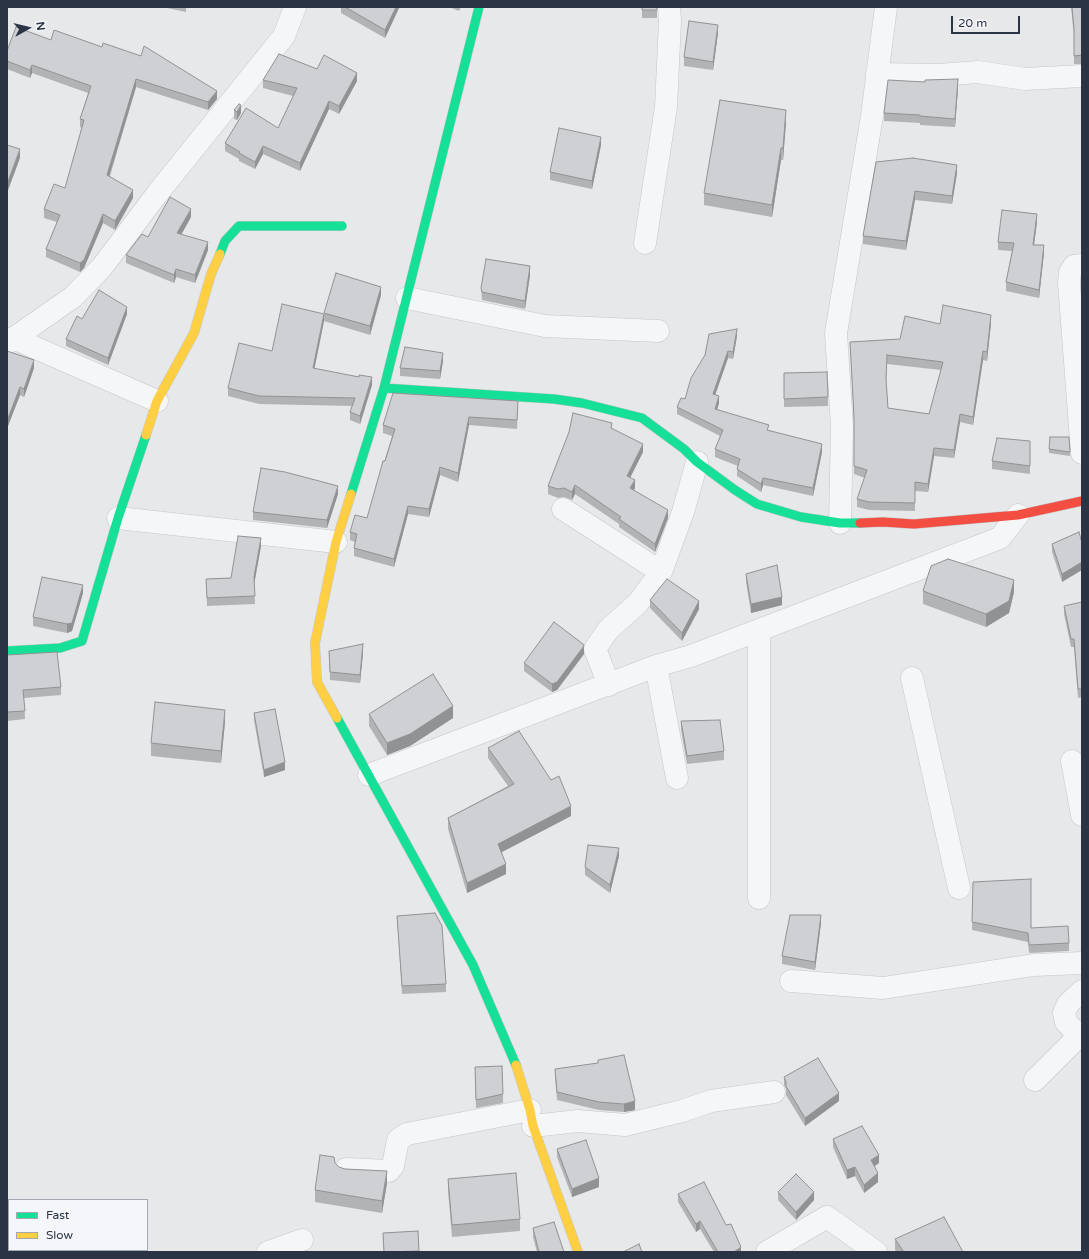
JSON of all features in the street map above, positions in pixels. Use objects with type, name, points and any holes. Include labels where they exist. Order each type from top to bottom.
[{"type":"street","points":[[10,340],[73,297],[102,267],[157,194],[284,36],[295,7]]},
{"type":"street","points":[[479,7],[384,388],[336,542],[316,643],[317,682],[473,966],[515,1062],[532,1118],[578,1252]]},
{"type":"street","points":[[645,243],[666,108],[669,7]]},
{"type":"street","points":[[840,523],[842,426],[836,333],[872,116],[886,7]]},
{"type":"street","points":[[877,74],[939,75],[978,72],[1025,79],[1082,76]]},
{"type":"street","points":[[7,651],[60,648],[82,641],[118,518],[158,401],[194,333],[211,274],[225,241],[239,226],[342,226]]},
{"type":"street","points":[[1082,265],[1074,266],[1070,272],[1069,284],[1082,452]]},
{"type":"street","points":[[407,298],[545,326],[658,331]]},
{"type":"street","points":[[10,340],[158,401]]},
{"type":"street","points":[[384,388],[554,400],[582,404],[642,418],[684,449],[697,462],[757,504],[800,517],[840,523],[883,522],[914,524],[1018,515],[1082,501]]},
{"type":"street","points":[[609,685],[595,649],[608,630],[638,603],[660,572],[683,512],[697,462]]},
{"type":"street","points":[[563,510],[660,572]]},
{"type":"street","points":[[369,775],[656,666],[691,656],[1000,538],[1018,515]]},
{"type":"street","points":[[118,518],[336,542]]},
{"type":"street","points":[[759,630],[759,898]]},
{"type":"street","points":[[656,666],[678,778]]},
{"type":"street","points":[[912,678],[960,888]]},
{"type":"street","points":[[1072,761],[1082,815]]},
{"type":"street","points":[[791,981],[883,988],[1034,966],[1082,963]]},
{"type":"street","points":[[1035,1080],[1080,1038],[1066,1022],[1064,1013],[1068,1004],[1082,991]]},
{"type":"street","points":[[346,1169],[389,1171],[393,1166],[398,1140],[407,1134],[532,1118],[625,1125],[682,1111],[710,1102],[774,1092]]},
{"type":"street","points":[[767,1252],[827,1217],[876,1252]]},
{"type":"street","points":[[268,1252],[302,1240]]},
{"type":"building","points":[[345,7],[396,7],[385,30]]},
{"type":"building","points":[[642,7],[657,7],[657,10],[642,10]]},
{"type":"building","points":[[1072,7],[1082,7],[1082,55],[1074,56],[1074,29]]},
{"type":"building","points":[[689,21],[718,25],[713,62],[684,57]]},
{"type":"building","points":[[16,27],[51,40],[54,30],[102,47],[103,43],[141,56],[144,46],[217,91],[208,102],[136,79],[107,175],[133,190],[115,221],[103,214],[84,260],[80,263],[46,249],[60,215],[44,209],[54,184],[65,188],[84,120],[80,119],[91,86],[32,65],[30,70],[7,61],[7,51]]},
{"type":"building","points":[[279,54],[317,69],[324,55],[357,73],[339,106],[329,101],[300,163],[263,146],[255,162],[225,143],[246,108],[278,128],[297,88],[263,80]]},
{"type":"building","points":[[958,79],[955,119],[884,113],[888,80],[925,82],[925,80]]},
{"type":"building","points":[[720,100],[786,110],[783,148],[781,148],[772,205],[704,193]]},
{"type":"building","points":[[239,104],[241,105],[237,112],[234,110]]},
{"type":"building","points":[[559,128],[601,137],[592,181],[550,172]]},
{"type":"building","points":[[7,145],[20,149],[7,184]]},
{"type":"building","points":[[913,158],[957,165],[952,196],[915,191],[906,241],[863,236],[876,162]]},
{"type":"building","points":[[170,197],[191,209],[177,233],[208,242],[195,275],[176,269],[174,275],[126,255],[142,234],[148,237]]},
{"type":"building","points":[[1002,210],[1037,214],[1033,245],[1044,245],[1039,290],[1006,282],[1014,243],[998,242]]},
{"type":"building","points":[[486,259],[530,266],[525,301],[482,292],[481,288]]},
{"type":"building","points":[[336,273],[381,287],[370,326],[324,313]]},
{"type":"building","points":[[99,290],[127,307],[108,358],[66,339],[77,316],[82,319]]},
{"type":"building","points":[[282,304],[324,314],[313,368],[359,377],[359,375],[372,377],[360,416],[350,412],[355,398],[259,396],[228,388],[239,343],[272,351]]},
{"type":"building","points":[[943,305],[991,315],[987,352],[983,351],[973,417],[960,414],[954,450],[934,448],[928,484],[915,482],[915,503],[869,502],[857,499],[867,470],[854,466],[854,417],[850,342],[900,339],[905,316],[940,324]],"holes":[[[887,355],[943,362],[929,414],[888,408],[886,379]]]},
{"type":"building","points":[[737,329],[733,352],[728,351],[713,394],[719,396],[715,409],[769,425],[767,430],[822,444],[813,488],[763,478],[761,484],[737,469],[740,459],[715,449],[723,430],[677,407],[681,398],[685,399],[691,378],[705,355],[709,334]]},
{"type":"building","points":[[405,347],[443,353],[440,371],[400,368]]},
{"type":"building","points":[[7,351],[34,360],[24,389],[20,387],[7,421]]},
{"type":"building","points":[[827,372],[828,397],[784,399],[784,373]]},
{"type":"building","points":[[393,393],[518,401],[517,420],[469,417],[458,473],[440,467],[429,509],[408,506],[394,559],[354,548],[357,534],[350,532],[355,515],[367,518],[383,461],[385,461],[395,429],[383,425]]},
{"type":"building","points":[[573,413],[612,423],[611,428],[643,444],[627,476],[635,480],[630,488],[668,510],[655,544],[619,519],[621,517],[575,485],[572,492],[564,488],[558,489],[548,486],[569,432]]},
{"type":"building","points":[[1050,437],[1069,437],[1070,452],[1049,449]]},
{"type":"building","points":[[997,438],[1030,441],[1030,466],[992,461]]},
{"type":"building","points":[[261,468],[285,472],[338,486],[327,520],[253,512]]},
{"type":"building","points":[[1079,532],[1082,543],[1082,562],[1062,574],[1052,544]]},
{"type":"building","points":[[238,536],[261,538],[254,577],[255,596],[207,598],[206,579],[231,578]]},
{"type":"building","points":[[948,559],[1014,580],[1009,601],[986,614],[923,591],[931,566]]},
{"type":"building","points":[[777,565],[782,597],[751,604],[746,574]]},
{"type":"building","points":[[42,577],[83,585],[72,623],[67,624],[33,617]]},
{"type":"building","points":[[667,579],[699,601],[682,633],[650,600]]},
{"type":"building","points":[[1082,602],[1082,689],[1078,689],[1074,639],[1071,639],[1064,606]]},
{"type":"building","points":[[554,622],[584,646],[557,682],[552,684],[524,663]]},
{"type":"building","points":[[363,644],[360,675],[330,672],[329,651]]},
{"type":"building","points":[[57,652],[61,687],[23,690],[25,711],[7,712],[7,655]]},
{"type":"building","points":[[433,674],[453,706],[410,734],[387,743],[369,714]]},
{"type":"building","points":[[155,702],[225,710],[221,751],[151,743]]},
{"type":"building","points":[[275,709],[285,762],[264,770],[254,713]]},
{"type":"building","points":[[720,720],[724,751],[687,756],[681,721]]},
{"type":"building","points":[[519,731],[551,780],[559,776],[571,806],[498,844],[506,864],[467,883],[448,818],[514,784],[488,748]]},
{"type":"building","points":[[588,845],[619,848],[610,885],[585,867]]},
{"type":"building","points":[[1031,879],[1031,928],[1068,926],[1069,943],[1029,945],[1028,933],[972,922],[973,882]]},
{"type":"building","points":[[435,913],[442,926],[446,984],[402,986],[397,916]]},
{"type":"building","points":[[790,915],[821,915],[815,962],[782,956]]},
{"type":"building","points":[[624,1055],[635,1101],[624,1104],[599,1102],[557,1092],[555,1069],[598,1063],[598,1060]]},
{"type":"building","points":[[818,1058],[839,1093],[805,1118],[786,1086],[784,1077]]},
{"type":"building","points":[[502,1066],[503,1094],[476,1100],[475,1067]]},
{"type":"building","points":[[862,1126],[879,1155],[871,1160],[878,1173],[864,1185],[855,1167],[847,1170],[833,1139]]},
{"type":"building","points":[[586,1140],[599,1178],[572,1189],[557,1149]]},
{"type":"building","points":[[320,1155],[334,1157],[335,1163],[339,1167],[345,1169],[387,1171],[382,1201],[315,1190]]},
{"type":"building","points":[[516,1173],[520,1219],[452,1225],[448,1179]]},
{"type":"building","points":[[796,1174],[814,1192],[796,1212],[778,1192]]},
{"type":"building","points":[[704,1182],[726,1225],[731,1224],[741,1247],[734,1252],[718,1252],[700,1221],[696,1224],[678,1194]]},
{"type":"building","points":[[944,1217],[963,1252],[904,1252],[895,1239]]},
{"type":"building","points":[[554,1222],[564,1252],[539,1252],[533,1228]]},
{"type":"building","points":[[418,1231],[419,1251],[384,1252],[383,1233]]},
{"type":"building","points":[[639,1244],[642,1252],[623,1252]]},
{"type":"traffic: fast","points":[[351,494],[384,388],[479,7]]},
{"type":"traffic: fast","points":[[220,254],[225,241],[239,226],[342,226]]},
{"type":"traffic: fast","points":[[384,388],[554,399],[582,403],[642,418],[684,449],[697,462],[757,504],[801,517],[840,523],[860,523]]},
{"type":"traffic: fast","points":[[7,651],[60,648],[82,641],[118,518],[146,435]]},
{"type":"traffic: fast","points":[[337,718],[473,965],[516,1065]]},
{"type":"traffic: slow","points":[[146,435],[157,401],[194,333],[211,274],[220,254]]},
{"type":"traffic: slow","points":[[337,718],[317,682],[315,643],[336,542],[351,494]]},
{"type":"traffic: slow","points":[[516,1065],[530,1110],[533,1126],[578,1252]]},
{"type":"traffic: jam","points":[[860,523],[883,522],[914,524],[1018,515],[1082,501]]}]
